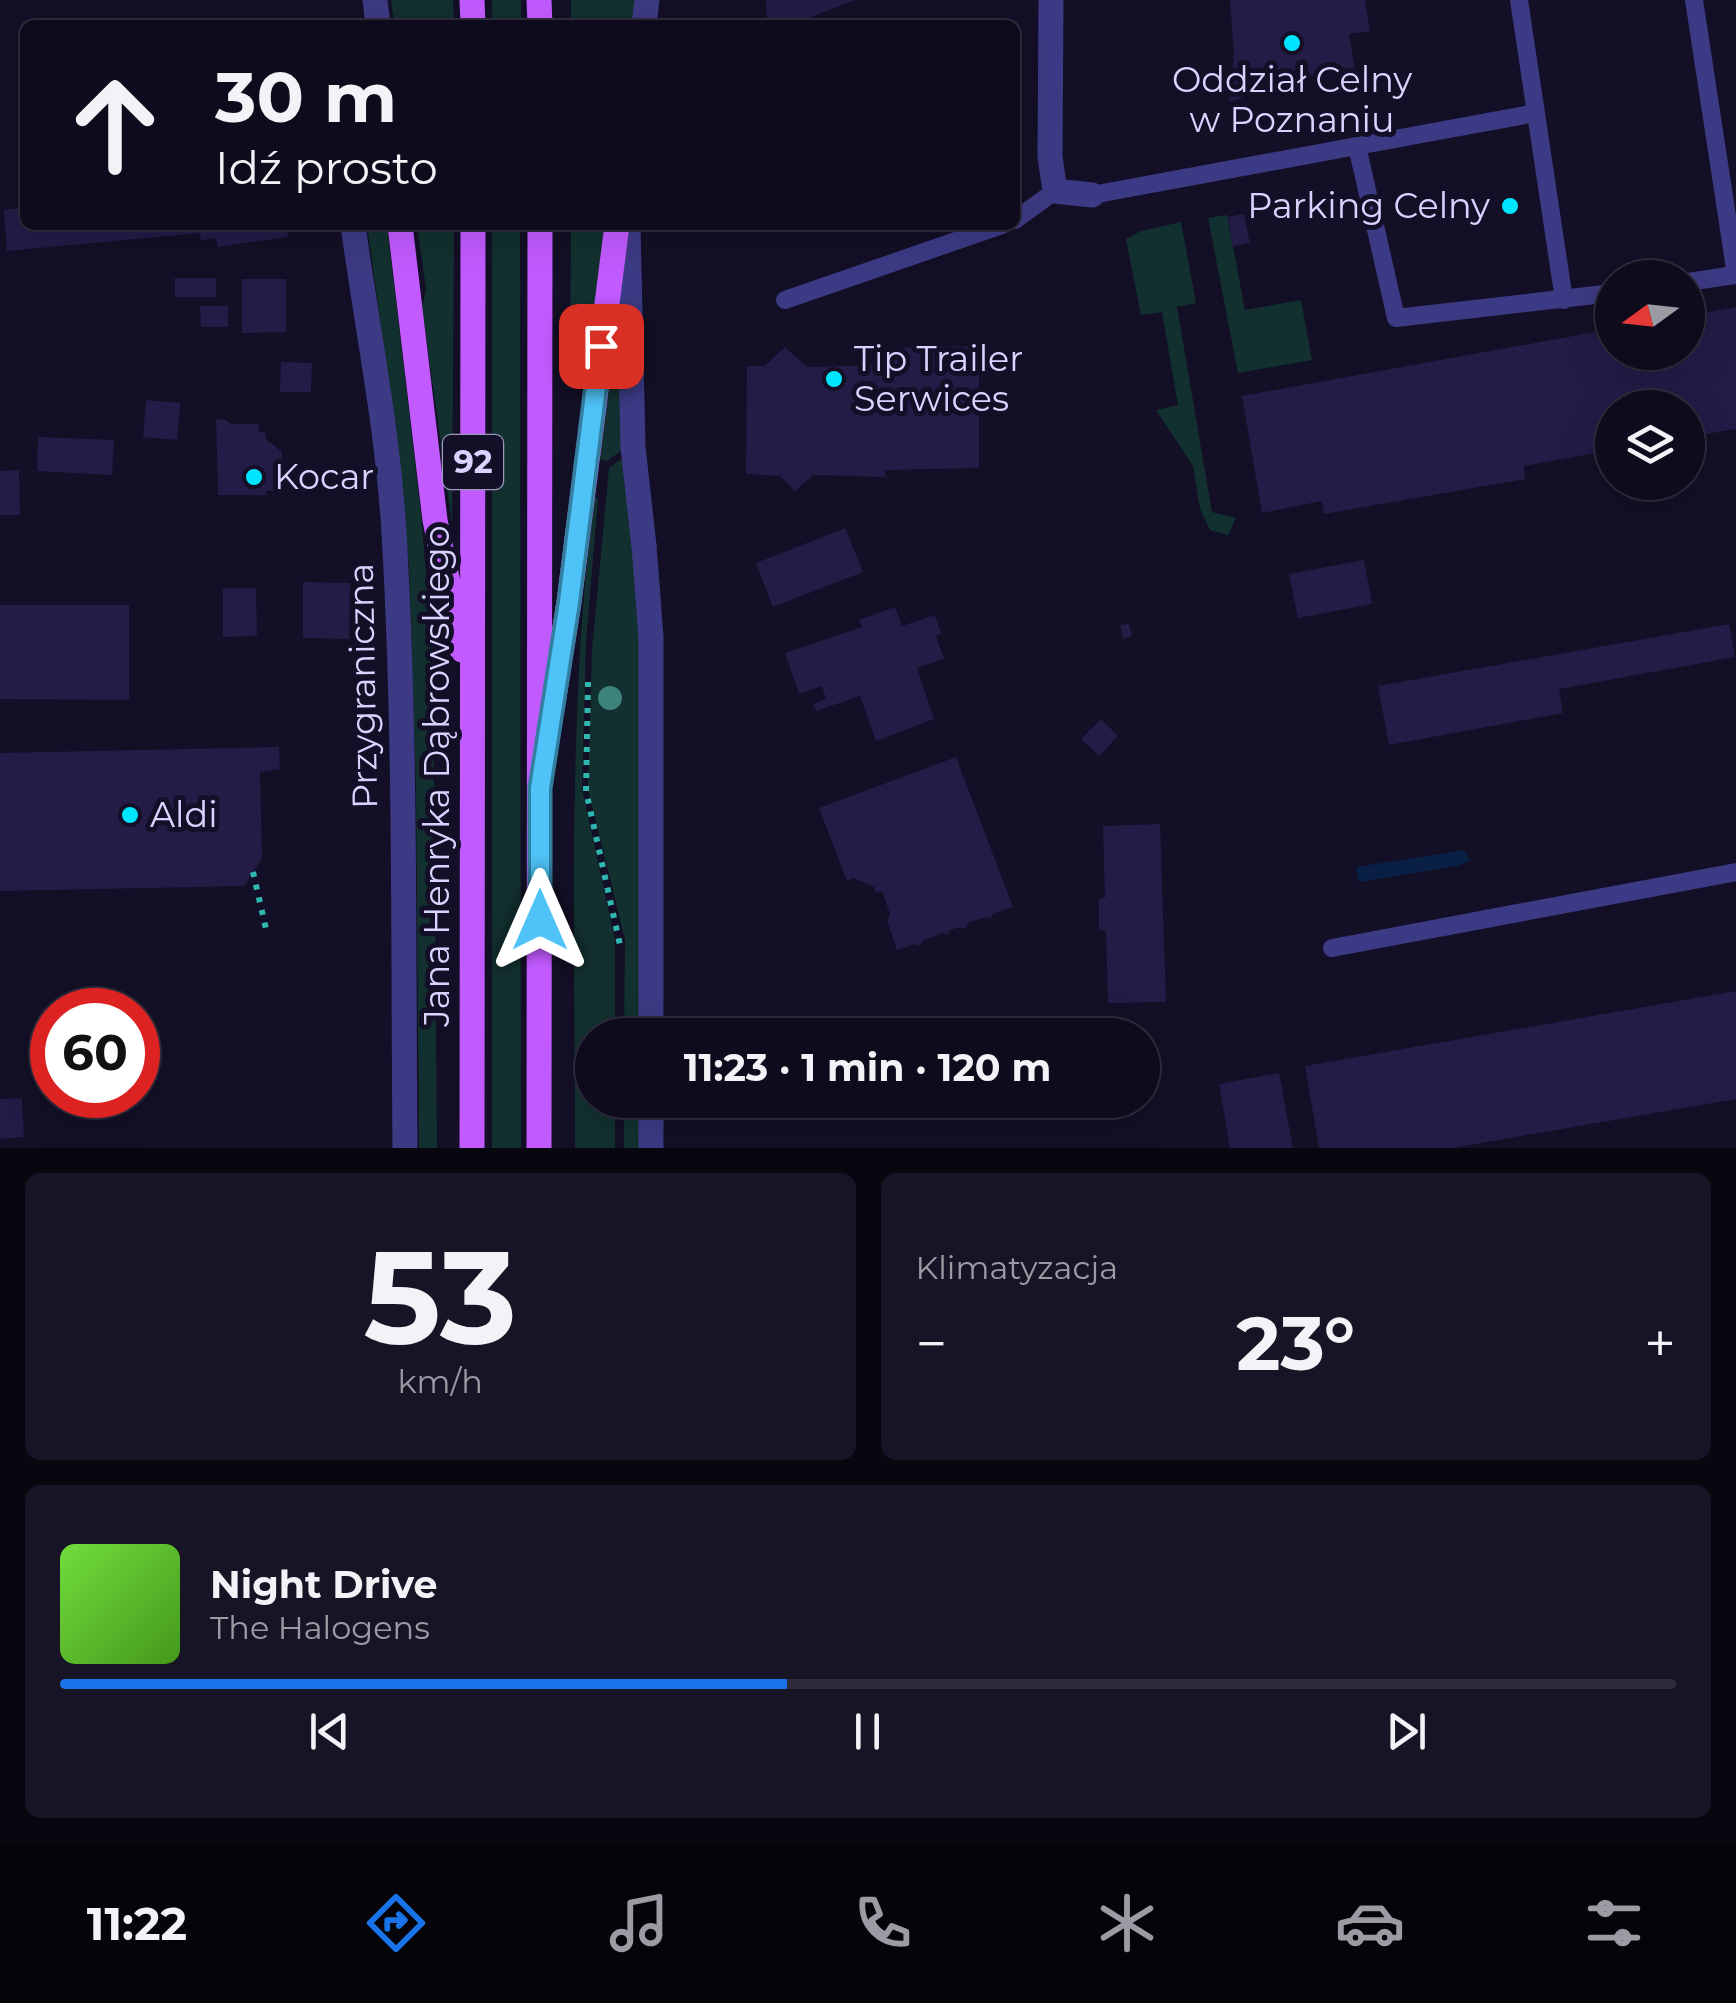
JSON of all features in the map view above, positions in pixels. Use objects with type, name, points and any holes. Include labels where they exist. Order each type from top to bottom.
[{"type":"main road","points":[[401,230],[435,520],[472,698]]},
{"type":"main road","name":"Jana Henryka Dąbrowskiego","points":[[472,1148],[473,230]]},
{"type":"main road","name":"92","points":[[539,1148],[540,230]]},
{"type":"main road","points":[[540,788],[569,602],[616,230]]},
{"type":"street","points":[[1051,0],[1050,157],[1054,191],[1092,195]]},
{"type":"street","name":"Przygraniczna","points":[[354,230],[394,531],[400,666],[405,1148]]},
{"type":"street","points":[[628,230],[633,447],[652,637],[652,1018]]},
{"type":"street","points":[[652,1118],[652,1148]]},
{"type":"lane","points":[[1519,0],[1564,300]]},
{"type":"lane","points":[[1694,0],[1735,275],[1705,279]]},
{"type":"lane","points":[[1092,195],[1536,114]]},
{"type":"lane","points":[[1356,146],[1396,318],[1595,295]]},
{"type":"lane","points":[[1020,216],[1054,191]]},
{"type":"lane","points":[[785,300],[988,230]]},
{"type":"lane","points":[[1332,948],[1736,872]]},
{"type":"path","points":[[588,671],[586,791],[620,940],[620,959]]},
{"type":"path","points":[[252,872],[266,929]]},
{"type":"green space","points":[[391,0],[453,0],[454,20],[393,20]]},
{"type":"green space","points":[[492,0],[521,0],[521,20],[492,20]]},
{"type":"green space","points":[[571,0],[635,0],[633,20],[571,20]]},
{"type":"green space","points":[[1227,215],[1245,310],[1301,300],[1312,360],[1238,373],[1208,218]]},
{"type":"green space","points":[[1181,222],[1196,303],[1177,307],[1212,512],[1236,518],[1228,535],[1210,530],[1200,509],[1193,466],[1156,410],[1178,405],[1162,312],[1141,315],[1126,239],[1141,231]]},
{"type":"green space","points":[[368,230],[388,230],[421,514],[433,656],[437,1148],[419,1148],[416,786],[409,565]]},
{"type":"green space","points":[[418,230],[454,230],[452,524],[422,307],[426,289]]},
{"type":"green space","points":[[492,230],[520,230],[521,1148],[492,1148]]},
{"type":"green space","points":[[571,230],[605,230],[587,357],[578,366],[570,357]]},
{"type":"green space","points":[[622,285],[625,448],[607,461],[598,459]]},
{"type":"green space","points":[[625,456],[641,628],[641,1018],[624,1018],[625,940],[588,789],[592,650],[609,468]]},
{"type":"green space","points":[[594,496],[598,499],[586,642],[582,789],[615,940],[615,1018],[575,1018],[575,1118],[615,1118],[615,1148],[575,1148],[574,903],[576,740],[585,577]]},
{"type":"green space","points":[[624,1118],[641,1118],[641,1148],[624,1148]]},
{"type":"water","points":[[1464,850],[1470,861],[1457,866],[1359,882],[1356,867]]},
{"type":"building","points":[[766,0],[855,0],[803,20],[767,20]]},
{"type":"building","name":"Oddział Celny w Poznaniu","points":[[1230,0],[1365,0],[1370,31],[1349,34],[1355,71],[1283,82],[1230,102],[1234,52]]},
{"type":"building","points":[[20,208],[20,230],[287,230],[288,237],[218,247],[216,238],[201,240],[200,233],[7,251],[4,210]]},
{"type":"building","points":[[1244,214],[1250,243],[1233,246],[1228,217]]},
{"type":"building","points":[[175,278],[216,278],[216,297],[175,297]]},
{"type":"building","points":[[242,279],[286,279],[286,332],[242,333]]},
{"type":"building","points":[[200,306],[228,306],[228,327],[201,327]]},
{"type":"building","points":[[1736,307],[1736,429],[1705,434],[1705,390],[1595,390],[1595,453],[1524,466],[1525,479],[1324,514],[1322,501],[1262,513],[1242,396],[1595,332],[1595,370],[1705,370],[1705,313]]},
{"type":"building","points":[[979,346],[979,468],[885,470],[885,477],[813,475],[795,491],[780,476],[746,474],[747,366],[765,366],[785,347],[807,367],[882,365],[883,348]]},
{"type":"building","points":[[281,362],[312,363],[311,392],[280,392]]},
{"type":"building","points":[[146,400],[180,403],[177,440],[143,437]]},
{"type":"building","points":[[216,419],[231,424],[259,424],[258,432],[265,432],[266,439],[282,452],[282,491],[218,495]]},
{"type":"building","points":[[38,437],[114,440],[112,475],[37,471]]},
{"type":"building","points":[[19,470],[20,515],[0,515],[0,471]]},
{"type":"building","points":[[845,528],[863,572],[773,607],[756,563]]},
{"type":"building","points":[[1364,560],[1372,604],[1298,618],[1289,574]]},
{"type":"building","points":[[303,582],[350,583],[349,639],[303,638]]},
{"type":"building","points":[[223,588],[256,588],[257,636],[223,637]]},
{"type":"building","points":[[0,605],[129,605],[129,700],[0,699]]},
{"type":"building","points":[[895,607],[902,626],[935,615],[941,634],[936,636],[944,659],[917,668],[934,719],[876,741],[860,696],[816,711],[813,704],[826,699],[822,686],[799,694],[785,653],[862,627],[859,620]]},
{"type":"building","points":[[1129,624],[1132,636],[1123,639],[1120,625]]},
{"type":"building","points":[[1729,624],[1735,657],[1559,689],[1563,713],[1389,745],[1378,686]]},
{"type":"building","points":[[1101,719],[1118,736],[1099,756],[1081,739]]},
{"type":"building","name":"Aldi","points":[[279,747],[280,769],[260,772],[262,858],[244,886],[0,891],[0,753]]},
{"type":"building","points":[[956,757],[1013,907],[993,914],[991,919],[968,923],[965,929],[960,927],[950,930],[948,935],[924,940],[920,946],[897,950],[882,891],[876,893],[874,887],[853,878],[847,881],[819,808]]},
{"type":"building","points":[[1160,824],[1166,1002],[1108,1003],[1106,931],[1099,930],[1099,899],[1105,898],[1103,826]]},
{"type":"building","points":[[1736,991],[1736,1099],[1452,1148],[1319,1148],[1305,1066]]},
{"type":"building","points":[[1279,1073],[1293,1148],[1230,1148],[1219,1084]]},
{"type":"building","points":[[22,1098],[24,1137],[0,1139],[0,1099]]},
{"type":"place","name":"Oddział Celny w Poznaniu","points":[[1292,43]]},
{"type":"place","name":"Parking Celny","points":[[1510,206]]},
{"type":"place","name":"Tip Trailer Serwices","points":[[834,379]]},
{"type":"place","name":"Kocar","points":[[254,477]]},
{"type":"place","name":"Aldi","points":[[130,815]]},
{"type":"route","points":[[540,920],[540,788],[569,602],[601,346]]}]
